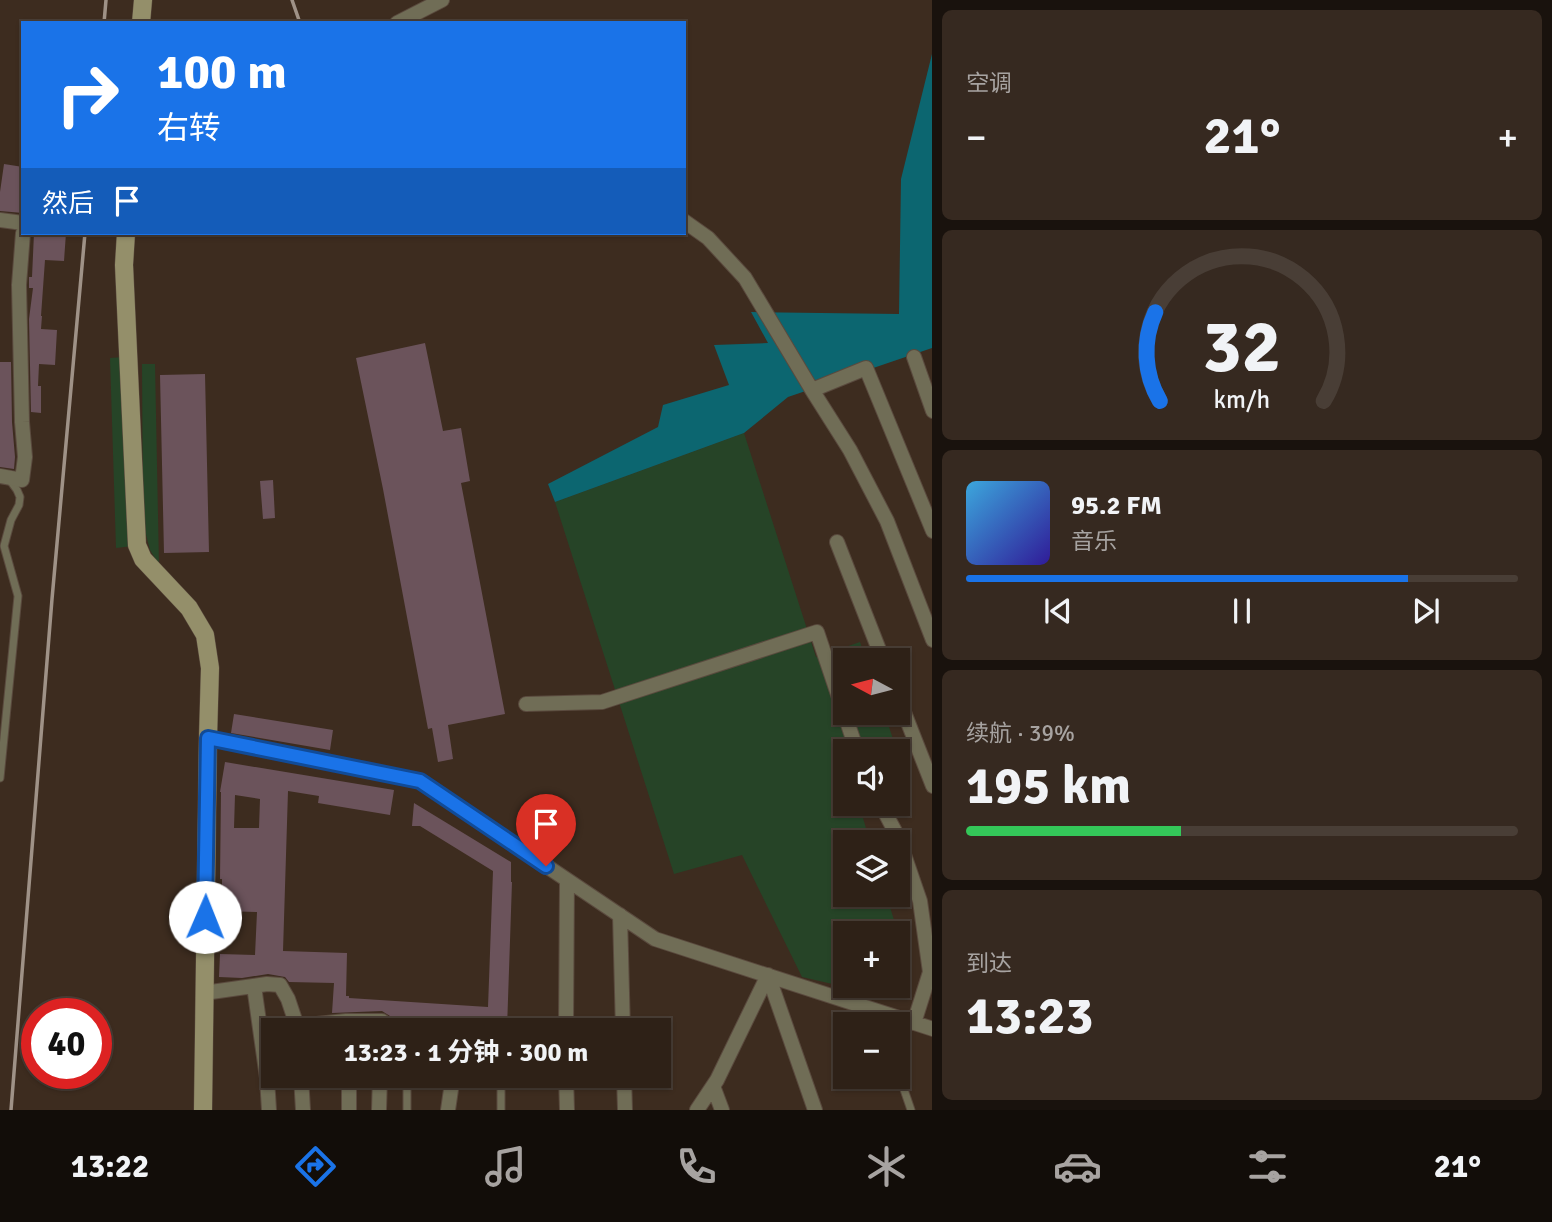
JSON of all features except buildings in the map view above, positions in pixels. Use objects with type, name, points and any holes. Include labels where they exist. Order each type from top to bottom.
[{"type":"street","points":[[141,21],[143,0]]},
{"type":"street","points":[[401,21],[442,0]]},
{"type":"street","points":[[0,220],[21,223]]},
{"type":"street","points":[[686,222],[708,238],[745,278],[850,450],[887,522],[932,637]]},
{"type":"street","points":[[10,478],[25,457],[19,285],[23,235]]},
{"type":"street","points":[[126,235],[124,265],[137,545],[143,559],[189,608],[205,635],[210,668],[203,1110]]},
{"type":"street","points":[[914,357],[932,408]]},
{"type":"street","points":[[812,390],[866,368],[932,529]]},
{"type":"street","points":[[837,542],[878,648]]},
{"type":"street","points":[[526,704],[602,702],[817,632],[853,739]]},
{"type":"street","points":[[909,725],[932,783]]},
{"type":"street","points":[[208,738],[420,781],[655,939],[768,975],[865,1012]]},
{"type":"street","points":[[887,816],[898,837],[919,901],[930,972],[914,1023]]},
{"type":"street","points":[[566,1018],[567,880]]},
{"type":"street","points":[[620,915],[623,1018]]},
{"type":"street","points":[[697,1110],[713,1086],[768,975]]},
{"type":"street","points":[[768,975],[815,1110]]},
{"type":"street","points":[[204,993],[267,984],[280,985],[295,1018]]},
{"type":"street","points":[[254,986],[269,1110]]},
{"type":"street","points":[[910,1022],[932,1029]]},
{"type":"street","points":[[713,1086],[722,1110]]},
{"type":"street","points":[[302,1088],[303,1110]]},
{"type":"street","points":[[349,1088],[349,1110]]},
{"type":"street","points":[[379,1110],[380,1088]]},
{"type":"street","points":[[448,1110],[451,1088]]},
{"type":"street","points":[[566,1088],[567,1110]]},
{"type":"street","points":[[624,1088],[625,1110]]},
{"type":"lane","points":[[0,778],[18,596],[4,547],[20,497],[10,478]]},
{"type":"lane","points":[[407,1088],[407,1110]]},
{"type":"lane","points":[[501,1088],[501,1110]]},
{"type":"lane","points":[[904,1089],[911,1110]]},
{"type":"green space","points":[[124,357],[133,546],[116,548],[110,358]]},
{"type":"green space","points":[[142,364],[155,364],[159,565],[150,550],[143,523]]},
{"type":"green space","points":[[744,433],[816,657],[833,651],[833,725],[888,725],[893,739],[833,739],[833,816],[862,816],[867,830],[833,830],[833,907],[890,907],[894,921],[833,921],[833,984],[802,977],[742,855],[674,874],[555,502]]},
{"type":"green space","points":[[860,642],[862,648],[842,648]]},
{"type":"water","points":[[932,54],[932,348],[788,397],[744,433],[555,502],[548,484],[658,427],[663,405],[729,385],[714,345],[768,343],[751,312],[899,314],[901,179]]},
{"type":"railway","points":[[104,21],[106,0]]},
{"type":"railway","points":[[292,0],[299,21]]},
{"type":"railway","points":[[11,1110],[52,599],[85,235]]},
{"type":"route","points":[[205,917],[208,738],[420,781],[546,866]]}]
